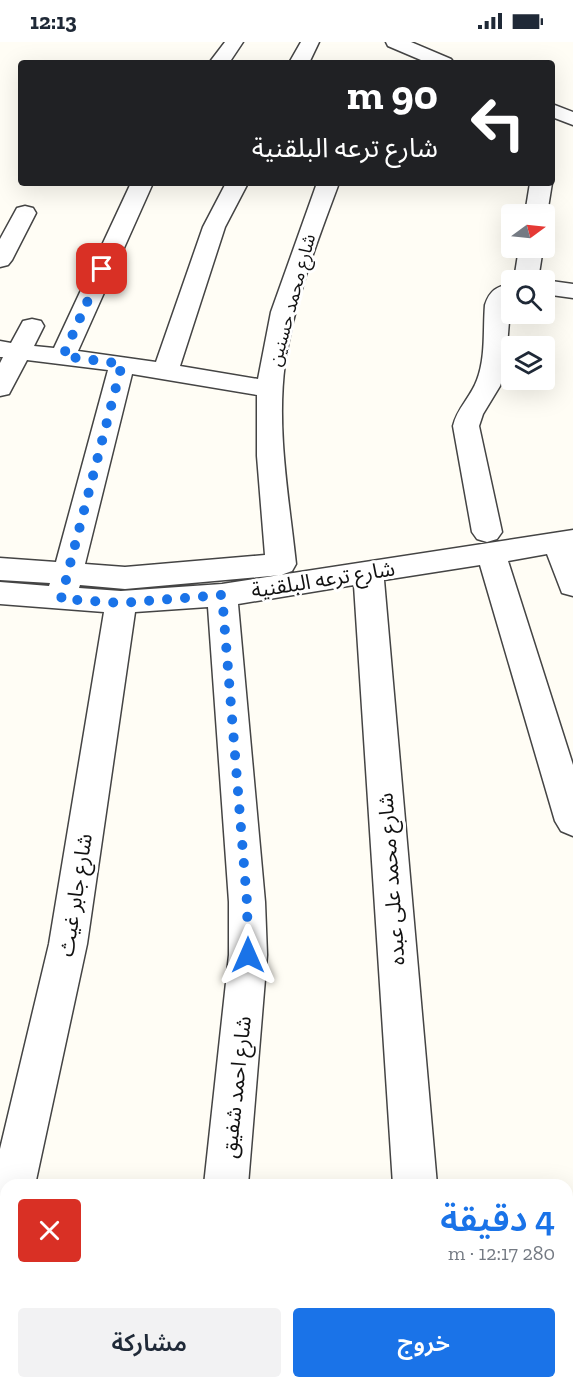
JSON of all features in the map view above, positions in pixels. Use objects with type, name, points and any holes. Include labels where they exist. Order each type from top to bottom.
[{"type":"street","points":[[221,60],[234,42]]},
{"type":"street","points":[[301,60],[310,42]]},
{"type":"street","points":[[387,60],[395,42],[437,60]]},
{"type":"street","points":[[555,111],[573,119]]},
{"type":"street","points":[[63,356],[141,186]]},
{"type":"street","points":[[166,371],[214,227],[235,186]]},
{"type":"street","name":"شارع محمد حسنين","points":[[281,564],[270,425],[270,389],[274,351],[301,254],[327,186]]},
{"type":"street","points":[[538,204],[541,186]]},
{"type":"street","points":[[0,260],[25,213]]},
{"type":"street","points":[[555,289],[573,291]]},
{"type":"street","points":[[501,295],[497,305],[492,372],[485,392],[467,419],[466,426],[489,543],[573,821]]},
{"type":"street","points":[[0,388],[9,350],[32,326]]},
{"type":"street","points":[[9,350],[122,364],[270,389]]},
{"type":"street","points":[[64,587],[122,364]]},
{"type":"street","name":"شارع ترعه البلقنية","points":[[0,569],[121,603],[222,595],[368,573],[489,543],[573,519]]},
{"type":"street","points":[[565,542],[573,585]]},
{"type":"street","name":"شارع ترعه البلقنية","points":[[0,592],[489,543],[565,542]]},
{"type":"street","name":"شارع محمد على عبده","points":[[368,573],[415,1179]]},
{"type":"street","name":"شارع احمد شفيق","points":[[222,595],[247,923],[244,1011],[227,1179]]},
{"type":"street","name":"شارع جابر غيث","points":[[14,1179],[68,944],[121,603]]},
{"type":"route","points":[[102,269],[63,356],[122,364],[61,599],[121,603],[222,595],[247,902],[248,955]]}]
